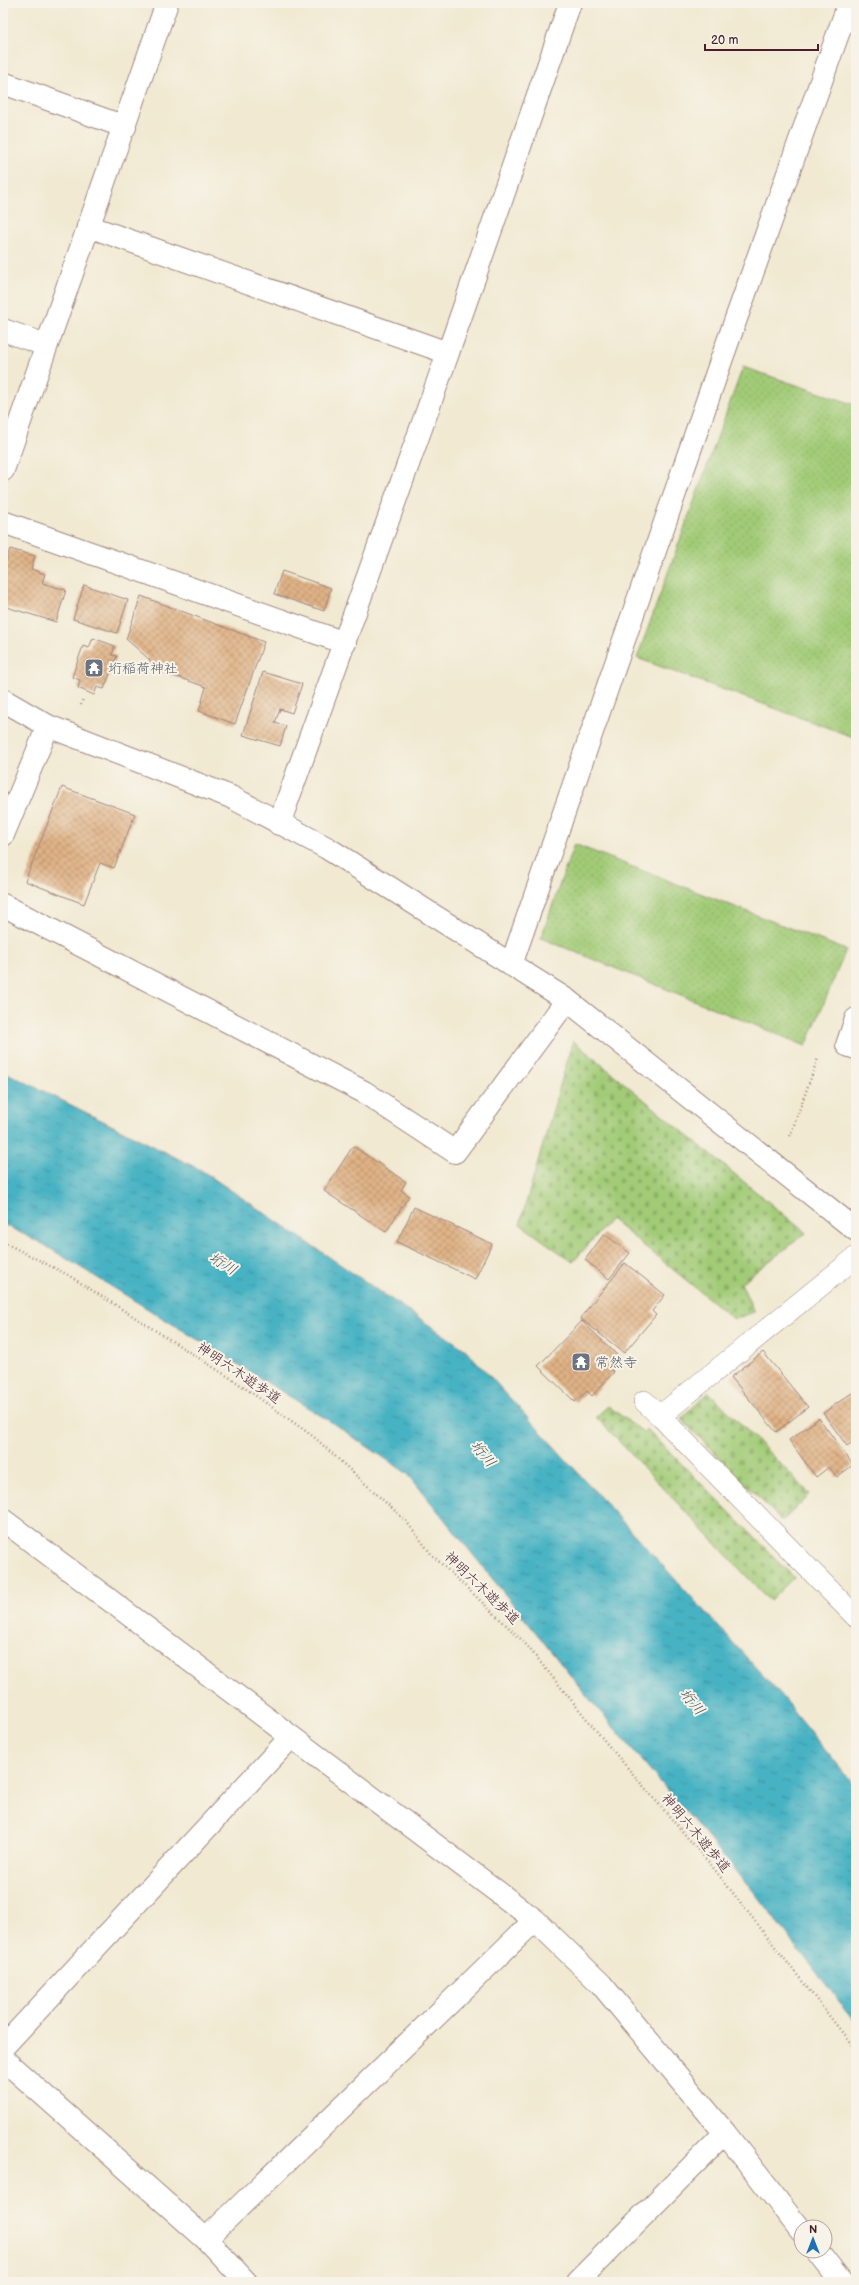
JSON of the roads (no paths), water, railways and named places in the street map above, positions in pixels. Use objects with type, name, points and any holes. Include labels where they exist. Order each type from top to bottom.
[{"type":"street","points":[[3,470],[88,226],[125,127],[167,3]]},
{"type":"street","points":[[279,824],[448,353],[570,3]]},
{"type":"street","points":[[511,965],[727,343],[849,3]]},
{"type":"street","points":[[3,84],[125,127]]},
{"type":"street","points":[[88,226],[448,353]]},
{"type":"street","points":[[3,330],[46,345]]},
{"type":"street","points":[[3,522],[345,643]]},
{"type":"street","points":[[3,700],[48,726],[231,797],[279,824],[327,848],[567,1000],[856,1230]]},
{"type":"street","points":[[3,835],[48,726]]},
{"type":"street","points":[[3,905],[364,1092],[455,1152],[567,1000]]},
{"type":"street","points":[[851,1047],[856,1019]]},
{"type":"street","points":[[4,1524],[535,1920],[601,1984],[725,2133],[793,2221]]},
{"type":"street","points":[[3,2047],[291,1737]]},
{"type":"street","points":[[206,2239],[535,1920]]},
{"type":"street","points":[[3,2059],[206,2239],[246,2282]]},
{"type":"street","points":[[577,2282],[725,2133]]},
{"type":"street","points":[[823,2259],[841,2282]]},
{"type":"lane","points":[[660,1416],[856,1257]]},
{"type":"lane","points":[[644,1401],[856,1617]]},
{"type":"water","name":"垳川","points":[[3,1071],[201,1170],[466,1350],[778,1692],[856,1788],[856,2023],[750,1887],[587,1696],[408,1474],[328,1420],[41,1243],[3,1224]]},
{"type":"place","name":"垳稲荷神社","points":[[94,668]]},
{"type":"place","name":"常然寺","points":[[581,1362]]}]
